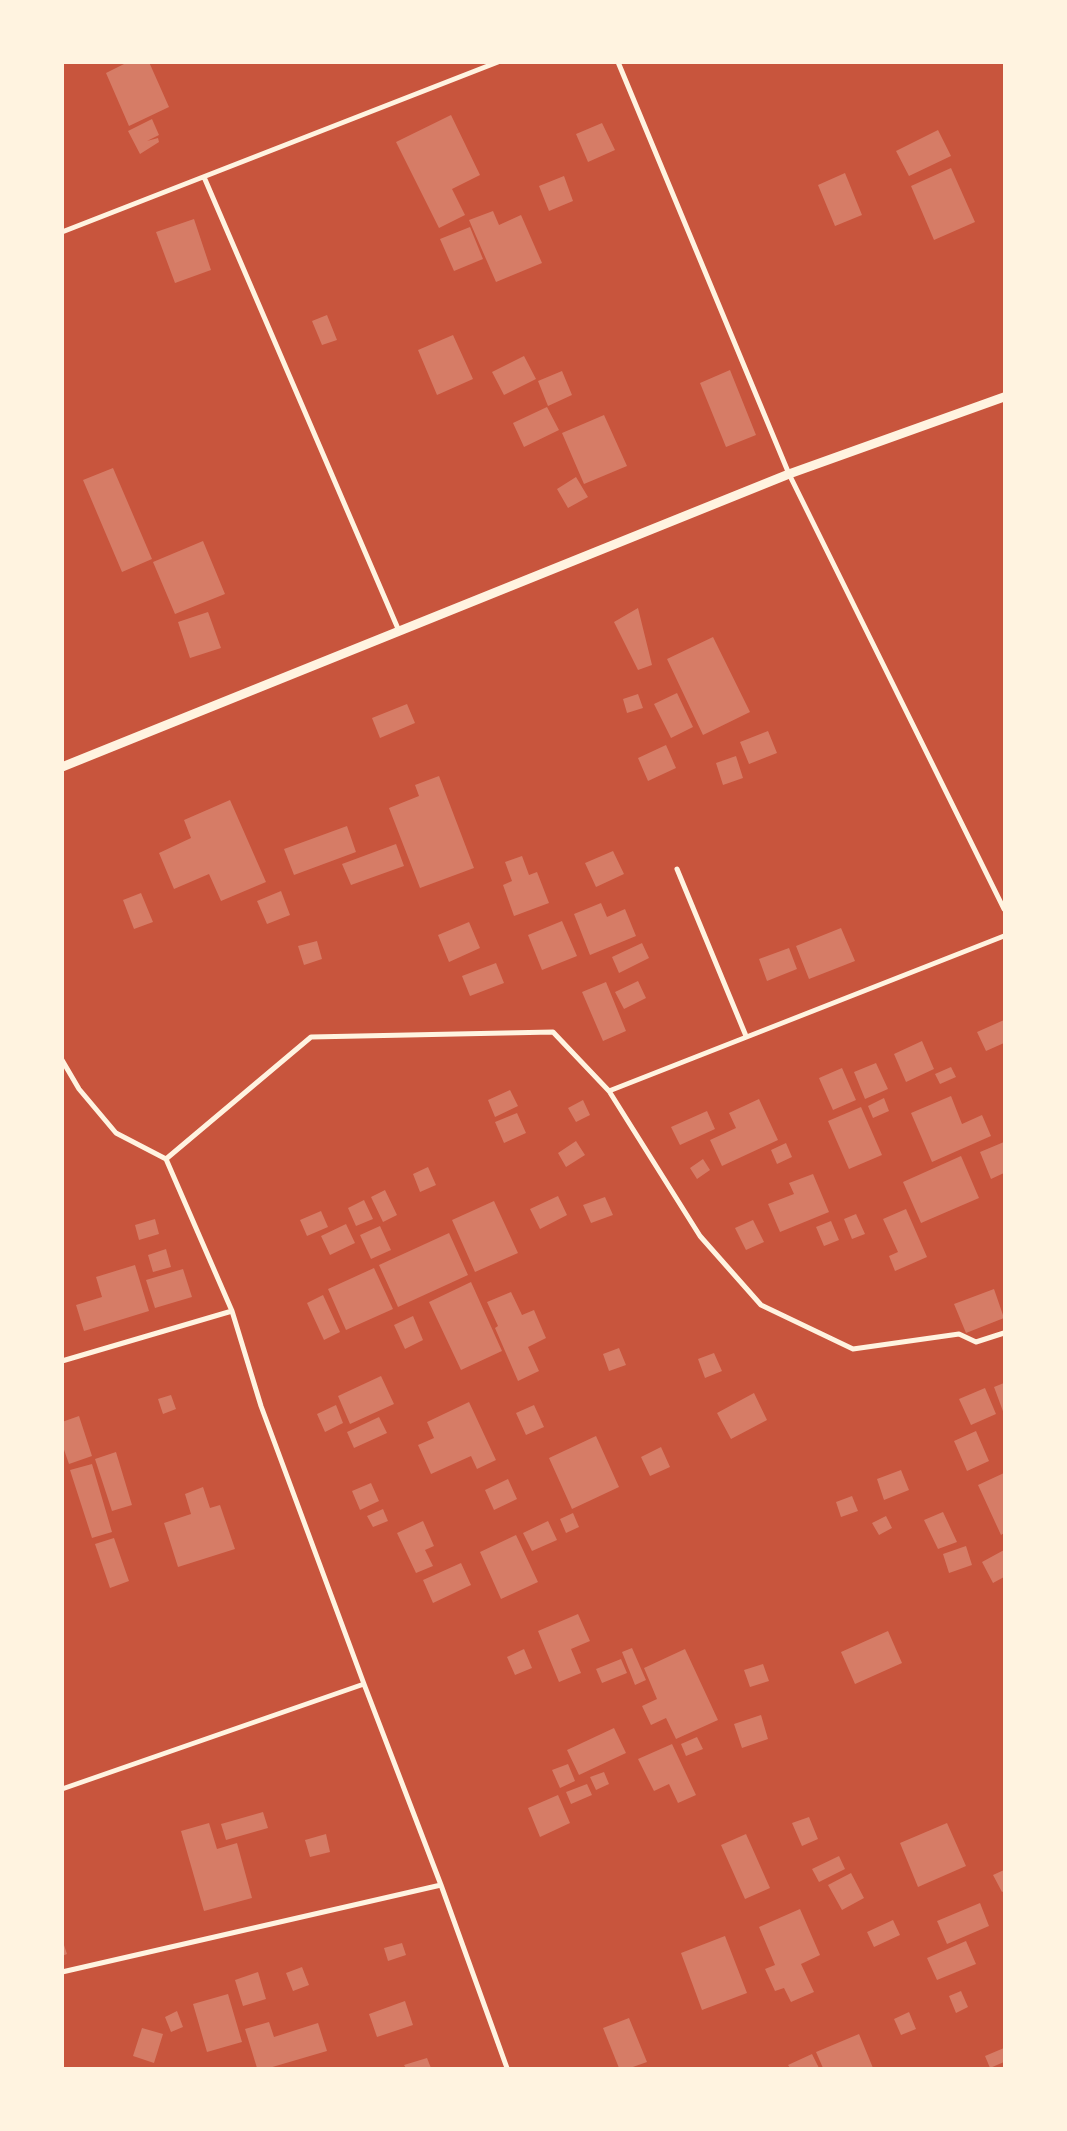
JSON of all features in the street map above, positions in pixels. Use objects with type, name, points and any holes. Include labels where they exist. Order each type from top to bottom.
[{"type":"street","points":[[62,232],[498,62]]},
{"type":"street","points":[[618,62],[789,474],[1004,908]]},
{"type":"street","points":[[204,177],[399,631]]},
{"type":"street","points":[[62,767],[789,474],[1004,397]]},
{"type":"street","points":[[677,869],[746,1036]]},
{"type":"street","points":[[608,1090],[1004,936]]},
{"type":"street","points":[[166,1159],[311,1037],[553,1032],[608,1090],[700,1236],[761,1305],[853,1350],[959,1334],[976,1342],[1004,1333]]},
{"type":"street","points":[[62,1060],[79,1090],[116,1133],[166,1159],[232,1312],[262,1406],[364,1684],[442,1885],[507,2068]]},
{"type":"street","points":[[62,1361],[232,1312]]},
{"type":"street","points":[[62,1789],[364,1684]]},
{"type":"street","points":[[62,1972],[442,1885]]},
{"type":"building","points":[[128,62],[149,62],[169,107],[129,126],[106,73]]},
{"type":"building","points":[[451,115],[480,175],[452,189],[465,215],[439,228],[396,142]]},
{"type":"building","points":[[152,119],[159,135],[147,141],[158,138],[159,142],[140,154],[128,131]]},
{"type":"building","points":[[602,123],[615,150],[588,162],[576,134]]},
{"type":"building","points":[[938,130],[951,156],[909,176],[896,151]]},
{"type":"building","points":[[951,168],[975,222],[934,240],[911,186]]},
{"type":"building","points":[[845,173],[862,215],[835,226],[818,185]]},
{"type":"building","points":[[564,176],[573,201],[549,211],[539,186]]},
{"type":"building","points":[[493,211],[499,225],[521,215],[542,263],[496,282],[469,220]]},
{"type":"building","points":[[194,219],[211,270],[175,283],[156,232]]},
{"type":"building","points":[[470,227],[483,259],[454,271],[440,239]]},
{"type":"building","points":[[327,315],[337,340],[322,345],[312,321]]},
{"type":"building","points":[[453,335],[473,379],[437,395],[418,350]]},
{"type":"building","points":[[524,356],[536,379],[504,395],[492,372]]},
{"type":"building","points":[[730,370],[756,435],[726,447],[700,383]]},
{"type":"building","points":[[562,371],[572,395],[548,406],[538,381]]},
{"type":"building","points":[[547,407],[559,430],[524,447],[513,423]]},
{"type":"building","points":[[604,415],[627,466],[584,484],[562,433]]},
{"type":"building","points":[[113,468],[152,559],[122,572],[83,480]]},
{"type":"building","points":[[576,477],[588,497],[568,508],[557,489]]},
{"type":"building","points":[[203,541],[225,594],[175,614],[153,562]]},
{"type":"building","points":[[638,608],[652,665],[638,670],[614,622]]},
{"type":"building","points":[[208,612],[221,648],[190,658],[178,622]]},
{"type":"building","points":[[713,637],[750,712],[703,735],[667,659]]},
{"type":"building","points":[[677,693],[693,727],[671,738],[654,704]]},
{"type":"building","points":[[638,694],[643,708],[627,713],[623,699]]},
{"type":"building","points":[[407,704],[415,723],[380,738],[372,718]]},
{"type":"building","points":[[768,731],[777,753],[749,764],[740,742]]},
{"type":"building","points":[[666,745],[676,768],[648,781],[638,758]]},
{"type":"building","points":[[736,756],[743,778],[723,785],[716,763]]},
{"type":"building","points":[[439,776],[474,868],[420,888],[389,808],[419,796],[415,785]]},
{"type":"building","points":[[230,800],[266,882],[221,901],[209,874],[174,889],[159,853],[191,838],[184,820]]},
{"type":"building","points":[[347,826],[356,852],[294,875],[284,849]]},
{"type":"building","points":[[396,844],[404,866],[351,885],[342,864]]},
{"type":"building","points":[[613,851],[624,874],[596,887],[585,863]]},
{"type":"building","points":[[522,856],[529,875],[537,872],[549,903],[514,916],[503,885],[512,881],[505,862]]},
{"type":"building","points":[[281,891],[290,915],[267,924],[257,901]]},
{"type":"building","points":[[141,893],[153,922],[134,929],[123,900]]},
{"type":"building","points":[[601,903],[607,917],[625,909],[636,936],[590,955],[574,914]]},
{"type":"building","points":[[562,921],[577,956],[542,970],[528,935]]},
{"type":"building","points":[[469,922],[480,948],[449,962],[438,935]]},
{"type":"building","points":[[841,928],[855,961],[809,979],[796,946]]},
{"type":"building","points":[[317,941],[322,959],[304,965],[298,946]]},
{"type":"building","points":[[642,943],[649,958],[619,973],[612,957]]},
{"type":"building","points":[[789,948],[797,969],[767,981],[759,959]]},
{"type":"building","points":[[496,963],[504,983],[470,996],[462,976]]},
{"type":"building","points":[[638,981],[646,998],[624,1009],[615,992]]},
{"type":"building","points":[[606,982],[626,1031],[603,1041],[582,992]]},
{"type":"building","points":[[1004,1020],[1004,1043],[986,1051],[977,1032]]},
{"type":"building","points":[[922,1041],[934,1069],[906,1082],[894,1054]]},
{"type":"building","points":[[876,1063],[888,1089],[865,1099],[854,1072]]},
{"type":"building","points":[[951,1067],[956,1077],[940,1084],[935,1074]]},
{"type":"building","points":[[842,1068],[856,1100],[833,1110],[819,1078]]},
{"type":"building","points":[[510,1090],[518,1106],[495,1117],[488,1100]]},
{"type":"building","points":[[951,1096],[962,1124],[982,1115],[991,1136],[932,1162],[911,1113]]},
{"type":"building","points":[[884,1098],[889,1111],[873,1118],[868,1106]]},
{"type":"building","points":[[759,1099],[778,1140],[722,1166],[710,1140],[736,1128],[729,1113]]},
{"type":"building","points":[[583,1100],[590,1115],[576,1122],[568,1108]]},
{"type":"building","points":[[861,1107],[882,1155],[849,1169],[828,1121]]},
{"type":"building","points":[[707,1111],[715,1129],[680,1145],[671,1127]]},
{"type":"building","points":[[517,1113],[526,1133],[504,1143],[495,1122]]},
{"type":"building","points":[[576,1141],[585,1155],[566,1167],[558,1153]]},
{"type":"building","points":[[1004,1142],[1004,1173],[991,1179],[980,1152]]},
{"type":"building","points":[[786,1143],[792,1157],[777,1164],[771,1150]]},
{"type":"building","points":[[961,1156],[979,1198],[921,1223],[903,1182]]},
{"type":"building","points":[[703,1159],[710,1170],[697,1179],[690,1168]]},
{"type":"building","points":[[428,1167],[436,1185],[420,1192],[413,1174]]},
{"type":"building","points":[[813,1174],[829,1212],[780,1232],[768,1204],[794,1194],[789,1183]]},
{"type":"building","points":[[385,1190],[397,1215],[383,1222],[371,1197]]},
{"type":"building","points":[[558,1196],[567,1215],[540,1229],[530,1209]]},
{"type":"building","points":[[605,1197],[613,1215],[591,1223],[583,1205]]},
{"type":"building","points":[[364,1200],[373,1219],[356,1226],[348,1208]]},
{"type":"building","points":[[494,1201],[518,1253],[475,1272],[452,1220]]},
{"type":"building","points":[[906,1209],[927,1257],[895,1271],[889,1256],[898,1252],[883,1219]]},
{"type":"building","points":[[321,1211],[328,1227],[307,1236],[300,1220]]},
{"type":"building","points":[[856,1214],[865,1234],[852,1239],[844,1219]]},
{"type":"building","points":[[155,1219],[159,1234],[139,1240],[135,1225]]},
{"type":"building","points":[[753,1220],[764,1242],[746,1250],[735,1228]]},
{"type":"building","points":[[831,1221],[839,1240],[824,1246],[816,1227]]},
{"type":"building","points":[[346,1224],[355,1243],[330,1255],[321,1236]]},
{"type":"building","points":[[380,1226],[391,1250],[371,1259],[360,1235]]},
{"type":"building","points":[[449,1233],[468,1275],[398,1307],[379,1265]]},
{"type":"building","points":[[166,1249],[171,1267],[153,1272],[148,1255]]},
{"type":"building","points":[[135,1265],[149,1311],[84,1331],[76,1305],[102,1297],[96,1277]]},
{"type":"building","points":[[374,1268],[393,1309],[346,1330],[328,1289]]},
{"type":"building","points":[[183,1269],[192,1297],[155,1308],[146,1280]]},
{"type":"building","points":[[471,1282],[502,1351],[461,1370],[429,1302]]},
{"type":"building","points":[[994,1289],[1004,1318],[966,1333],[954,1304]]},
{"type":"building","points":[[511,1292],[522,1315],[534,1310],[546,1338],[528,1347],[539,1371],[518,1381],[495,1328],[498,1326],[487,1302]]},
{"type":"building","points":[[323,1295],[340,1332],[324,1340],[307,1303]]},
{"type":"building","points":[[413,1316],[423,1340],[405,1349],[394,1325]]},
{"type":"building","points":[[619,1348],[626,1365],[609,1371],[603,1354]]},
{"type":"building","points":[[714,1353],[722,1371],[705,1378],[698,1359]]},
{"type":"building","points":[[381,1376],[394,1404],[350,1424],[338,1396]]},
{"type":"building","points":[[1004,1383],[1004,1414],[994,1387]]},
{"type":"building","points":[[985,1388],[996,1414],[971,1425],[959,1399]]},
{"type":"building","points":[[754,1393],[767,1420],[731,1439],[717,1413]]},
{"type":"building","points":[[171,1395],[176,1409],[163,1414],[158,1399]]},
{"type":"building","points":[[469,1402],[496,1460],[477,1469],[471,1456],[431,1474],[418,1445],[434,1438],[427,1422]]},
{"type":"building","points":[[336,1405],[343,1423],[325,1432],[317,1414]]},
{"type":"building","points":[[534,1405],[544,1427],[526,1435],[516,1413]]},
{"type":"building","points":[[79,1416],[92,1456],[69,1464],[62,1444],[62,1422]]},
{"type":"building","points":[[379,1417],[387,1433],[354,1448],[347,1432]]},
{"type":"building","points":[[976,1431],[989,1461],[967,1471],[954,1441]]},
{"type":"building","points":[[596,1436],[619,1487],[572,1509],[549,1458]]},
{"type":"building","points":[[661,1447],[670,1467],[650,1476],[641,1457]]},
{"type":"building","points":[[116,1452],[132,1505],[112,1511],[95,1459]]},
{"type":"building","points":[[92,1464],[112,1532],[92,1538],[70,1470]]},
{"type":"building","points":[[901,1470],[909,1490],[884,1500],[877,1479]]},
{"type":"building","points":[[1004,1473],[1004,1533],[1001,1535],[978,1485]]},
{"type":"building","points":[[508,1479],[517,1499],[494,1510],[485,1490]]},
{"type":"building","points":[[371,1483],[379,1501],[360,1510],[352,1491]]},
{"type":"building","points":[[203,1487],[210,1508],[220,1505],[235,1549],[178,1567],[164,1523],[191,1514],[185,1494]]},
{"type":"building","points":[[852,1496],[858,1511],[841,1517],[836,1502]]},
{"type":"building","points":[[383,1509],[388,1521],[373,1527],[367,1516]]},
{"type":"building","points":[[943,1512],[957,1542],[938,1549],[924,1520]]},
{"type":"building","points":[[573,1513],[579,1527],[566,1533],[560,1519]]},
{"type":"building","points":[[886,1516],[892,1528],[879,1535],[872,1523]]},
{"type":"building","points":[[423,1521],[434,1546],[425,1550],[433,1566],[416,1573],[397,1533]]},
{"type":"building","points":[[548,1521],[557,1540],[532,1551],[523,1533]]},
{"type":"building","points":[[516,1535],[538,1582],[501,1599],[480,1552]]},
{"type":"building","points":[[114,1538],[129,1581],[110,1588],[95,1544]]},
{"type":"building","points":[[966,1546],[972,1565],[949,1573],[943,1554]]},
{"type":"building","points":[[1004,1550],[1004,1577],[993,1583],[982,1562]]},
{"type":"building","points":[[461,1563],[471,1585],[433,1603],[423,1580]]},
{"type":"building","points":[[578,1614],[590,1641],[571,1649],[581,1673],[559,1682],[538,1631]]},
{"type":"building","points":[[888,1631],[902,1663],[855,1684],[841,1652]]},
{"type":"building","points":[[632,1648],[646,1680],[635,1685],[622,1652]]},
{"type":"building","points":[[524,1649],[532,1668],[515,1675],[507,1657]]},
{"type":"building","points":[[685,1649],[718,1720],[676,1739],[666,1718],[651,1725],[642,1706],[657,1699],[644,1668]]},
{"type":"building","points":[[621,1659],[627,1673],[602,1683],[596,1669]]},
{"type":"building","points":[[763,1664],[769,1681],[750,1687],[744,1670]]},
{"type":"building","points":[[761,1715],[768,1739],[742,1748],[734,1724]]},
{"type":"building","points":[[614,1728],[626,1753],[579,1775],[567,1750]]},
{"type":"building","points":[[697,1737],[703,1749],[686,1756],[681,1744]]},
{"type":"building","points":[[672,1744],[696,1795],[678,1803],[669,1784],[654,1791],[638,1759]]},
{"type":"building","points":[[568,1764],[575,1781],[560,1788],[552,1770]]},
{"type":"building","points":[[604,1772],[609,1784],[596,1790],[590,1777]]},
{"type":"building","points":[[587,1784],[592,1795],[571,1804],[566,1792]]},
{"type":"building","points":[[558,1795],[570,1823],[540,1837],[528,1808]]},
{"type":"building","points":[[263,1812],[268,1828],[226,1840],[221,1824]]},
{"type":"building","points":[[809,1817],[818,1839],[802,1846],[792,1823]]},
{"type":"building","points":[[209,1823],[217,1849],[237,1843],[252,1898],[204,1911],[181,1831]]},
{"type":"building","points":[[947,1823],[966,1866],[918,1887],[900,1843]]},
{"type":"building","points":[[326,1834],[330,1852],[310,1857],[305,1840]]},
{"type":"building","points":[[746,1834],[770,1888],[745,1899],[721,1845]]},
{"type":"building","points":[[839,1856],[845,1869],[819,1882],[812,1869]]},
{"type":"building","points":[[1004,1870],[1004,1891],[1002,1892],[993,1875]]},
{"type":"building","points":[[851,1873],[864,1898],[842,1910],[828,1885]]},
{"type":"building","points":[[980,1903],[989,1926],[947,1944],[937,1921]]},
{"type":"building","points":[[800,1909],[820,1955],[801,1964],[814,1992],[791,2002],[784,1988],[775,1991],[765,1969],[775,1965],[759,1927]]},
{"type":"building","points":[[893,1920],[900,1935],[874,1947],[867,1932]]},
{"type":"building","points":[[725,1936],[747,1993],[702,2010],[681,1953]]},
{"type":"building","points":[[62,1939],[67,1954],[62,1956]]},
{"type":"building","points":[[966,1941],[976,1964],[937,1980],[927,1958]]},
{"type":"building","points":[[402,1943],[406,1955],[388,1961],[384,1948]]},
{"type":"building","points":[[302,1967],[309,1985],[293,1991],[286,1973]]},
{"type":"building","points":[[258,1972],[266,1999],[243,2006],[235,1980]]},
{"type":"building","points":[[961,1991],[968,2007],[956,2013],[949,1996]]},
{"type":"building","points":[[228,1994],[242,2042],[207,2052],[193,2004]]},
{"type":"building","points":[[405,2001],[413,2025],[377,2037],[369,2014]]},
{"type":"building","points":[[177,2011],[183,2027],[171,2032],[165,2017]]},
{"type":"building","points":[[909,2012],[916,2029],[901,2035],[894,2019]]},
{"type":"building","points":[[629,2018],[647,2062],[630,2068],[619,2068],[603,2028]]},
{"type":"building","points":[[269,2022],[274,2037],[318,2023],[327,2051],[269,2068],[257,2068],[245,2029]]},
{"type":"building","points":[[142,2028],[163,2034],[154,2063],[133,2056]]},
{"type":"building","points":[[859,2034],[873,2068],[823,2068],[816,2052]]},
{"type":"building","points":[[1004,2048],[1004,2062],[990,2068],[985,2056]]},
{"type":"building","points":[[812,2054],[819,2068],[790,2068],[788,2065]]},
{"type":"building","points":[[427,2058],[431,2068],[406,2068],[404,2065]]}]
